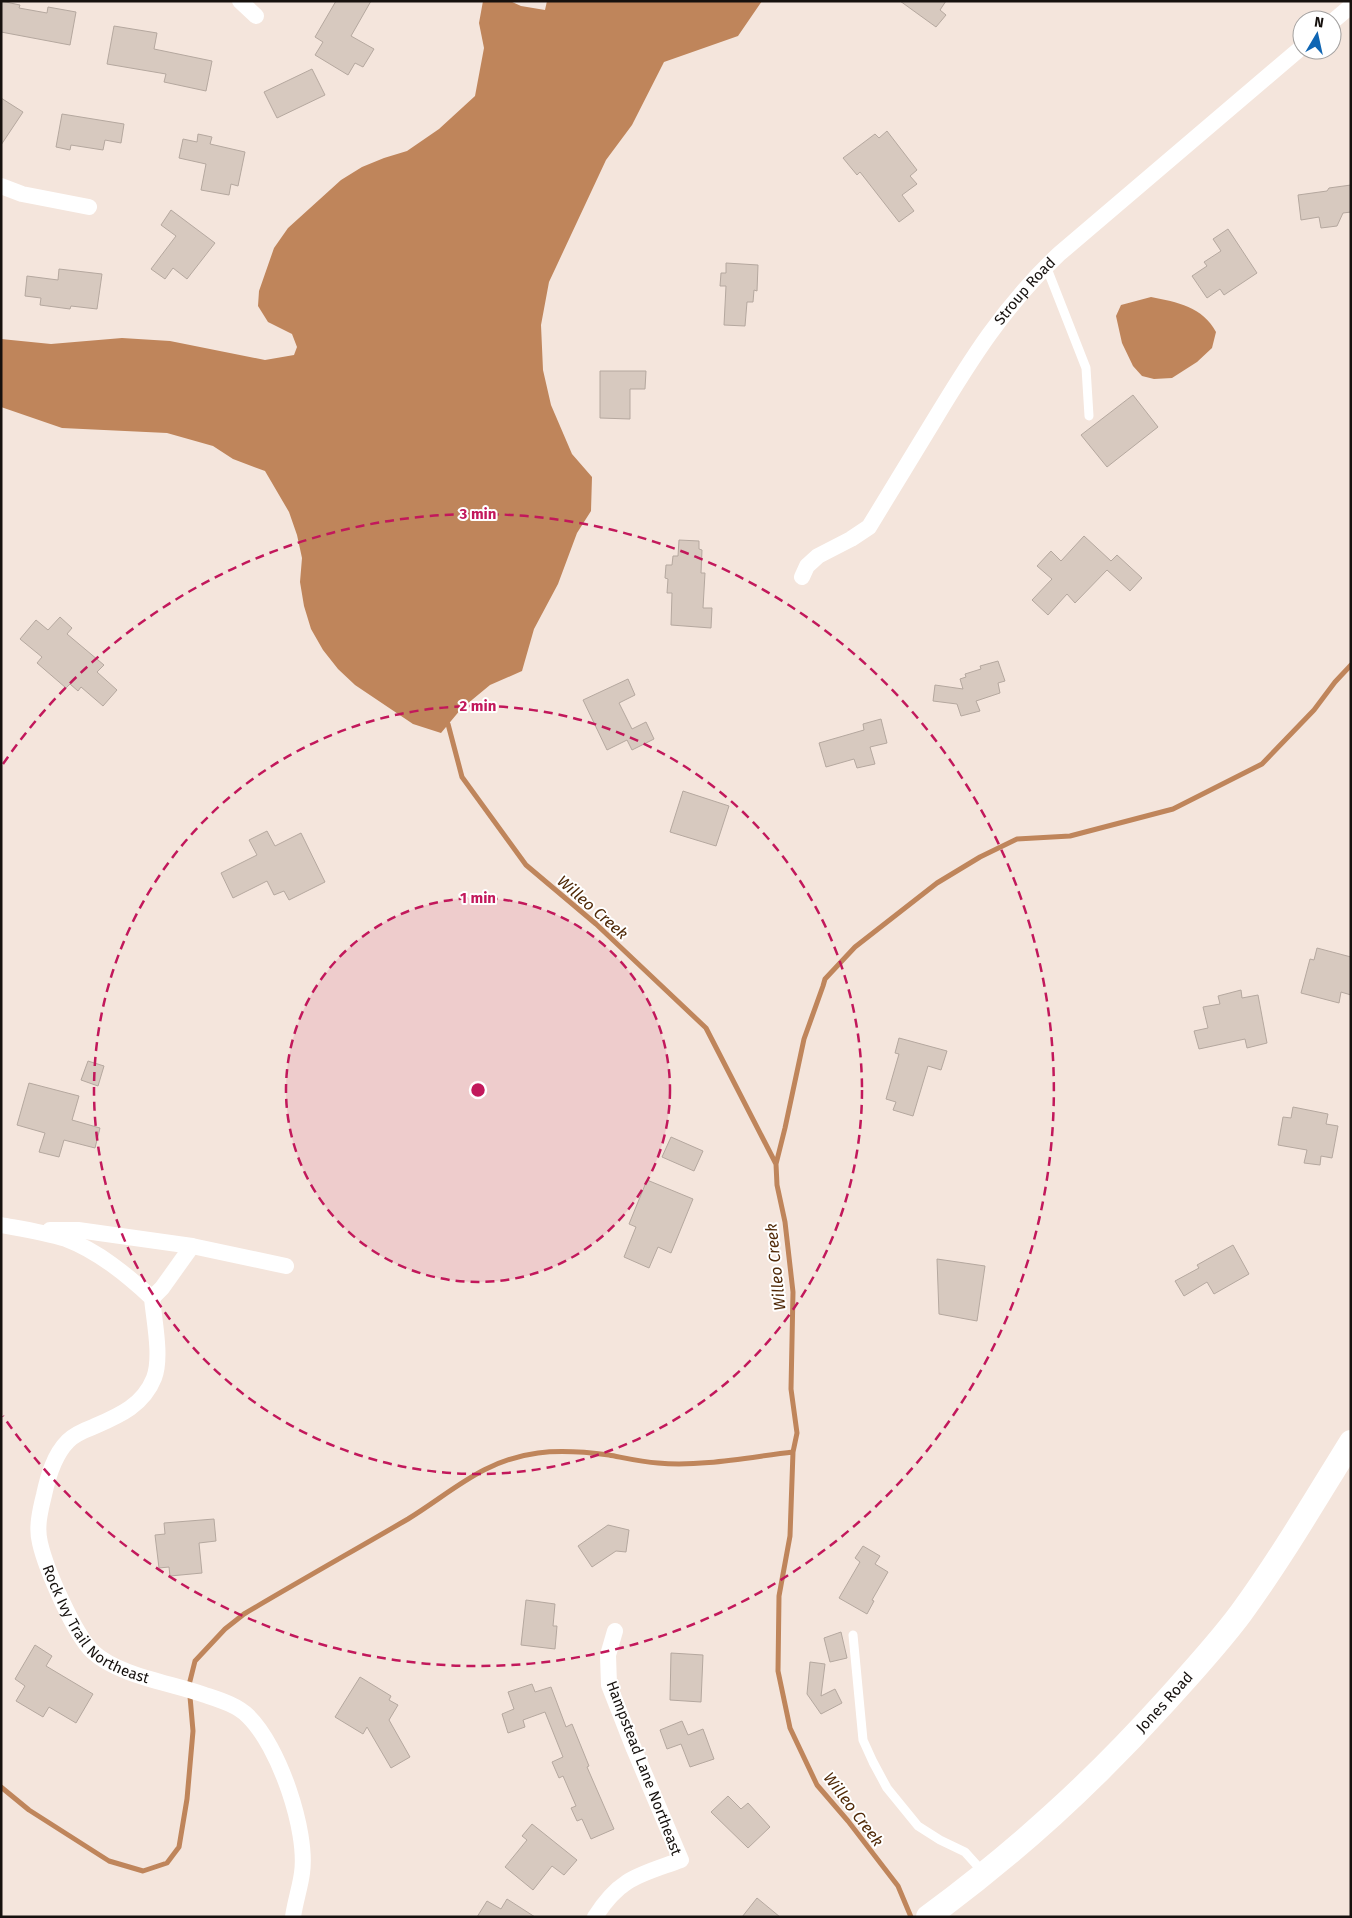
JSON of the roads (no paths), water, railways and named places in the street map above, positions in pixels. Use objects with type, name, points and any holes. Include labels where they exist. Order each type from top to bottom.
[{"type":"street","points":[[240,1],[256,16]]},
{"type":"street","name":"Stroup Road","points":[[802,578],[807,566],[818,556],[851,539],[869,527],[971,360],[1005,312],[1030,282],[1046,266],[1292,56]]},
{"type":"street","points":[[1,186],[22,194],[89,207]]},
{"type":"street","points":[[1,1225],[33,1230],[68,1240],[99,1256],[133,1280],[152,1298],[162,1288],[192,1246]]},
{"type":"street","points":[[33,1230],[78,1230],[192,1246],[286,1266]]},
{"type":"street","name":"Rock Ivy Trail Northeast","points":[[152,1298],[158,1363],[154,1377],[144,1395],[134,1406],[122,1414],[83,1431],[69,1440],[57,1456],[50,1472],[44,1495],[38,1527],[39,1540],[43,1556],[81,1638],[94,1653],[111,1665],[204,1694],[236,1707],[248,1716],[267,1741],[285,1779],[299,1826],[302,1873],[293,1917]]},
{"type":"street","name":"Jones Road","points":[[928,1917],[985,1874],[1061,1809],[1123,1748],[1197,1666],[1239,1615],[1277,1562],[1351,1442]]},
{"type":"street","name":"Hampstead Lane Northeast","points":[[594,1917],[615,1890],[631,1878],[682,1860],[634,1749],[609,1685],[608,1655],[615,1631]]},
{"type":"lane","points":[[1046,266],[1086,368],[1089,416]]},
{"type":"lane","points":[[853,1635],[863,1740],[882,1779],[887,1788],[918,1826],[940,1840],[965,1852],[985,1874]]},
{"type":"waterway","points":[[776,1164],[804,1039],[825,979],[855,947],[937,883],[980,857],[1017,839],[1070,836],[1173,809],[1262,764],[1314,710],[1335,682],[1351,665]]},
{"type":"waterway","name":"Willeo Creek","points":[[448,724],[462,777],[526,865],[596,924],[706,1028],[776,1164],[777,1185],[785,1222],[793,1292],[791,1389],[797,1433],[793,1452],[790,1536],[779,1596],[778,1671],[790,1728],[817,1785],[848,1821],[898,1886],[911,1917]]},
{"type":"waterway","points":[[1,1787],[29,1810],[109,1861],[143,1871],[167,1863],[179,1847],[187,1799],[193,1731],[189,1685],[195,1661],[225,1629],[244,1614],[408,1519],[469,1478],[501,1462],[538,1453],[574,1452],[652,1462],[691,1464],[793,1452]]}]
